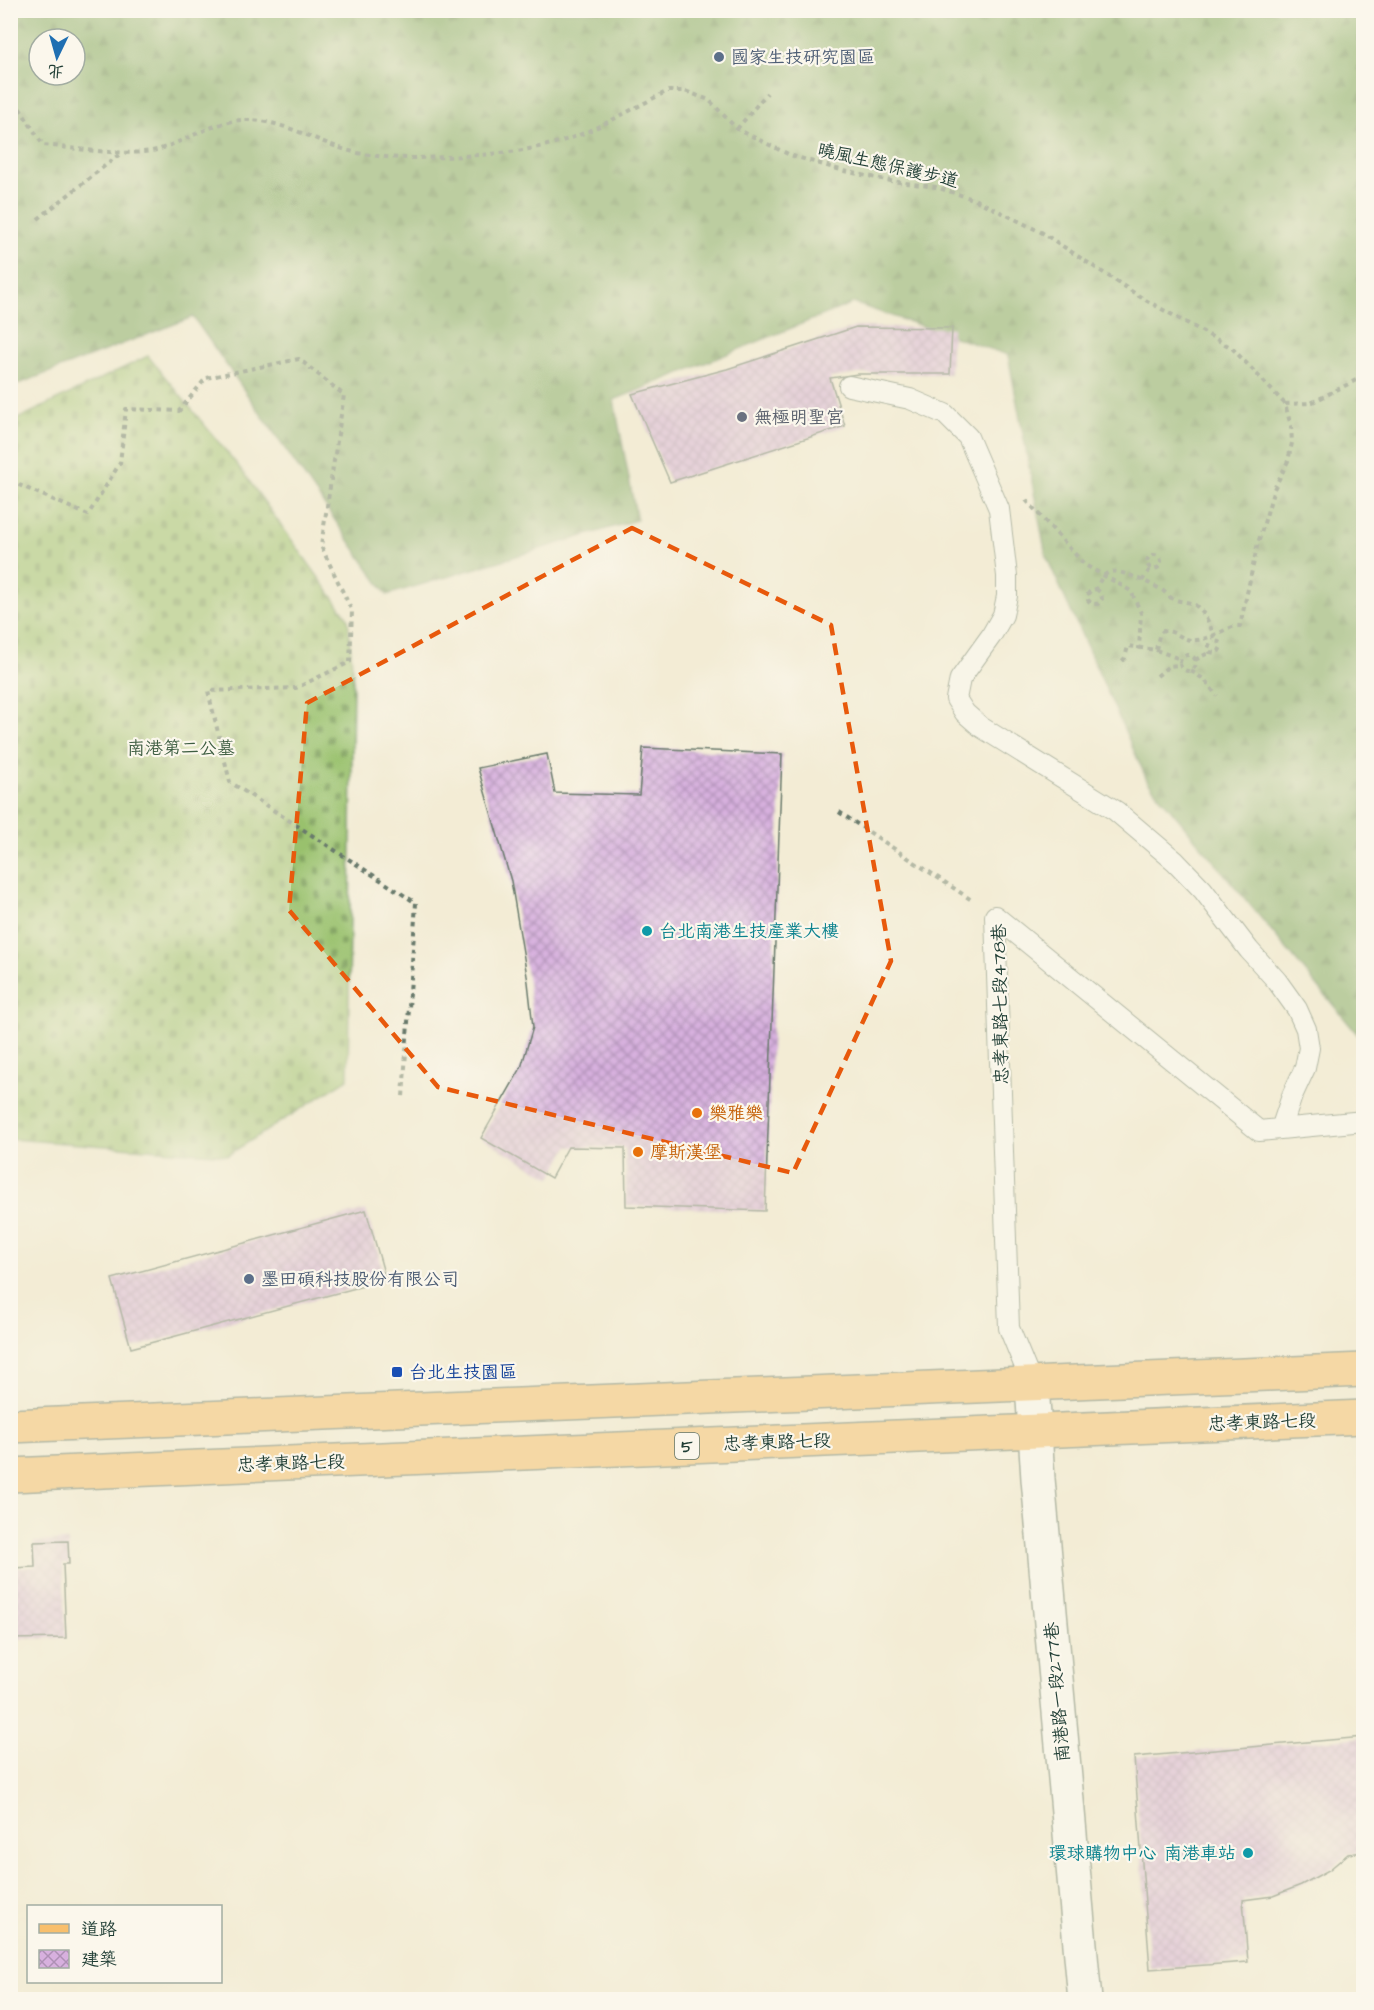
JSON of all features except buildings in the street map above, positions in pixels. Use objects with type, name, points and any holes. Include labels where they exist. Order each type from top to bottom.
[{"type":"main road","points":[[10,1426],[1364,1370]]},
{"type":"main road","name":"忠孝東路七段","points":[[10,1475],[1364,1417]]},
{"type":"street","name":"南港路一段277巷","points":[[1032,1384],[1034,1431],[1084,2000]]},
{"type":"lane","points":[[849,386],[910,399],[945,414],[968,437],[999,509],[1007,576],[1003,615],[960,679],[956,699],[965,713],[981,727],[1116,811],[1175,861],[1203,890],[1249,950],[1277,981],[1297,1009],[1306,1029],[1309,1048],[1305,1068],[1292,1096],[1281,1129]]},
{"type":"lane","name":"忠孝東路七段478巷","points":[[995,916],[1259,1131],[1364,1121]]},
{"type":"lane","name":"忠孝東路七段478巷","points":[[995,916],[1010,1328],[1032,1384]]},
{"type":"path","name":"曉風生態保護步道","points":[[10,93],[43,145],[121,153],[158,150],[223,124],[240,120],[268,121],[342,149],[364,154],[414,159],[506,153],[539,148],[575,136],[668,91],[685,92],[708,100],[737,129],[790,155],[844,171],[936,187],[976,200],[1041,232],[1142,298],[1232,348],[1285,404]]},
{"type":"path","points":[[737,129],[767,93]]},
{"type":"path","points":[[38,219],[121,153]]},
{"type":"path","points":[[10,480],[88,515],[120,463],[126,409],[179,411],[206,378],[299,359],[345,394],[321,546],[352,611],[350,662],[296,688],[208,691],[230,782],[417,903],[403,1097]]},
{"type":"path","points":[[1156,650],[1159,636],[1163,631],[1170,630],[1191,640],[1199,640],[1240,626],[1257,547],[1274,489],[1287,461],[1292,443],[1291,426],[1285,404],[1311,403],[1364,376]]},
{"type":"path","points":[[999,509],[1020,495],[1085,565],[1131,591],[1141,613],[1139,649]]},
{"type":"path","points":[[1142,581],[1150,568]]},
{"type":"path","points":[[1096,589],[1101,593],[1102,599],[1098,604],[1092,604],[1087,595],[1091,590],[1096,589],[1102,576],[1111,571],[1123,572],[1162,591],[1173,599],[1184,600],[1196,606],[1214,634],[1214,641]]},
{"type":"path","points":[[1210,652],[1208,648],[1214,641]]},
{"type":"path","points":[[1195,660],[1210,652],[1219,651],[1221,647],[1219,642],[1214,641]]},
{"type":"path","points":[[1121,662],[1125,658],[1128,646],[1156,650],[1179,662],[1181,669],[1186,672],[1191,671],[1205,680],[1217,696]]},
{"type":"path","points":[[1157,676],[1169,666],[1179,662],[1185,655],[1191,655],[1197,664],[1191,671]]},
{"type":"path","points":[[838,813],[995,916]]},
{"type":"highlighted area","points":[[632,528],[831,625],[891,961],[793,1173],[438,1087],[289,910],[307,703]]},
{"type":"green space","points":[[11,11],[1363,11],[1363,1041],[1148,782],[1046,556],[1008,355],[853,303],[614,400],[637,520],[387,595],[193,317],[11,387]]},
{"type":"green space","name":"南港第二公墓","points":[[148,356],[239,467],[348,618],[353,678],[348,1079],[228,1155],[11,1139],[11,422]]},
{"type":"place","name":"國家生技研究園區","points":[[719,57]]},
{"type":"place","name":"無極明聖宮","points":[[742,417]]},
{"type":"place","name":"台北南港生技產業大樓","points":[[647,931]]},
{"type":"place","name":"樂雅樂","points":[[697,1113]]},
{"type":"place","name":"摩斯漢堡","points":[[638,1152]]},
{"type":"place","name":"墨田碩科技股份有限公司","points":[[249,1279]]},
{"type":"place","name":"台北生技園區","points":[[397,1372]]},
{"type":"place","name":"環球購物中心 南港車站","points":[[1248,1853]]}]
